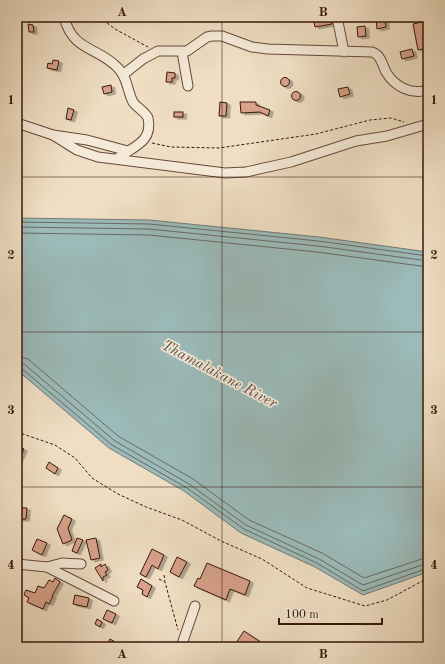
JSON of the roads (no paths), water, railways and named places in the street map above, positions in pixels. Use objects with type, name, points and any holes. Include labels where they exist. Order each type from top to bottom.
[{"type":"street","points":[[64,17],[70,34],[78,44],[106,57],[124,74],[133,102],[148,118],[148,127],[143,142],[118,158]]},
{"type":"street","points":[[337,17],[344,52]]},
{"type":"street","points":[[124,74],[143,59],[158,51],[182,52],[192,48],[207,37],[217,35],[252,47],[377,53],[386,72],[398,86],[408,91],[416,92],[428,90]]},
{"type":"street","points":[[182,52],[188,86]]},
{"type":"street","points":[[17,123],[52,135],[87,140],[128,151]]},
{"type":"street","points":[[52,135],[77,150],[88,154],[205,172],[225,173],[246,172],[291,162],[356,141],[415,129],[428,124]]},
{"type":"street","points":[[17,564],[47,567],[62,563],[81,564]]},
{"type":"street","points":[[47,567],[114,601]]},
{"type":"street","points":[[181,647],[195,606]]},
{"type":"water","name":"Thamalakane River","points":[[17,218],[149,220],[319,237],[428,252],[428,572],[363,595],[315,567],[241,533],[184,491],[109,448],[17,370]]}]
